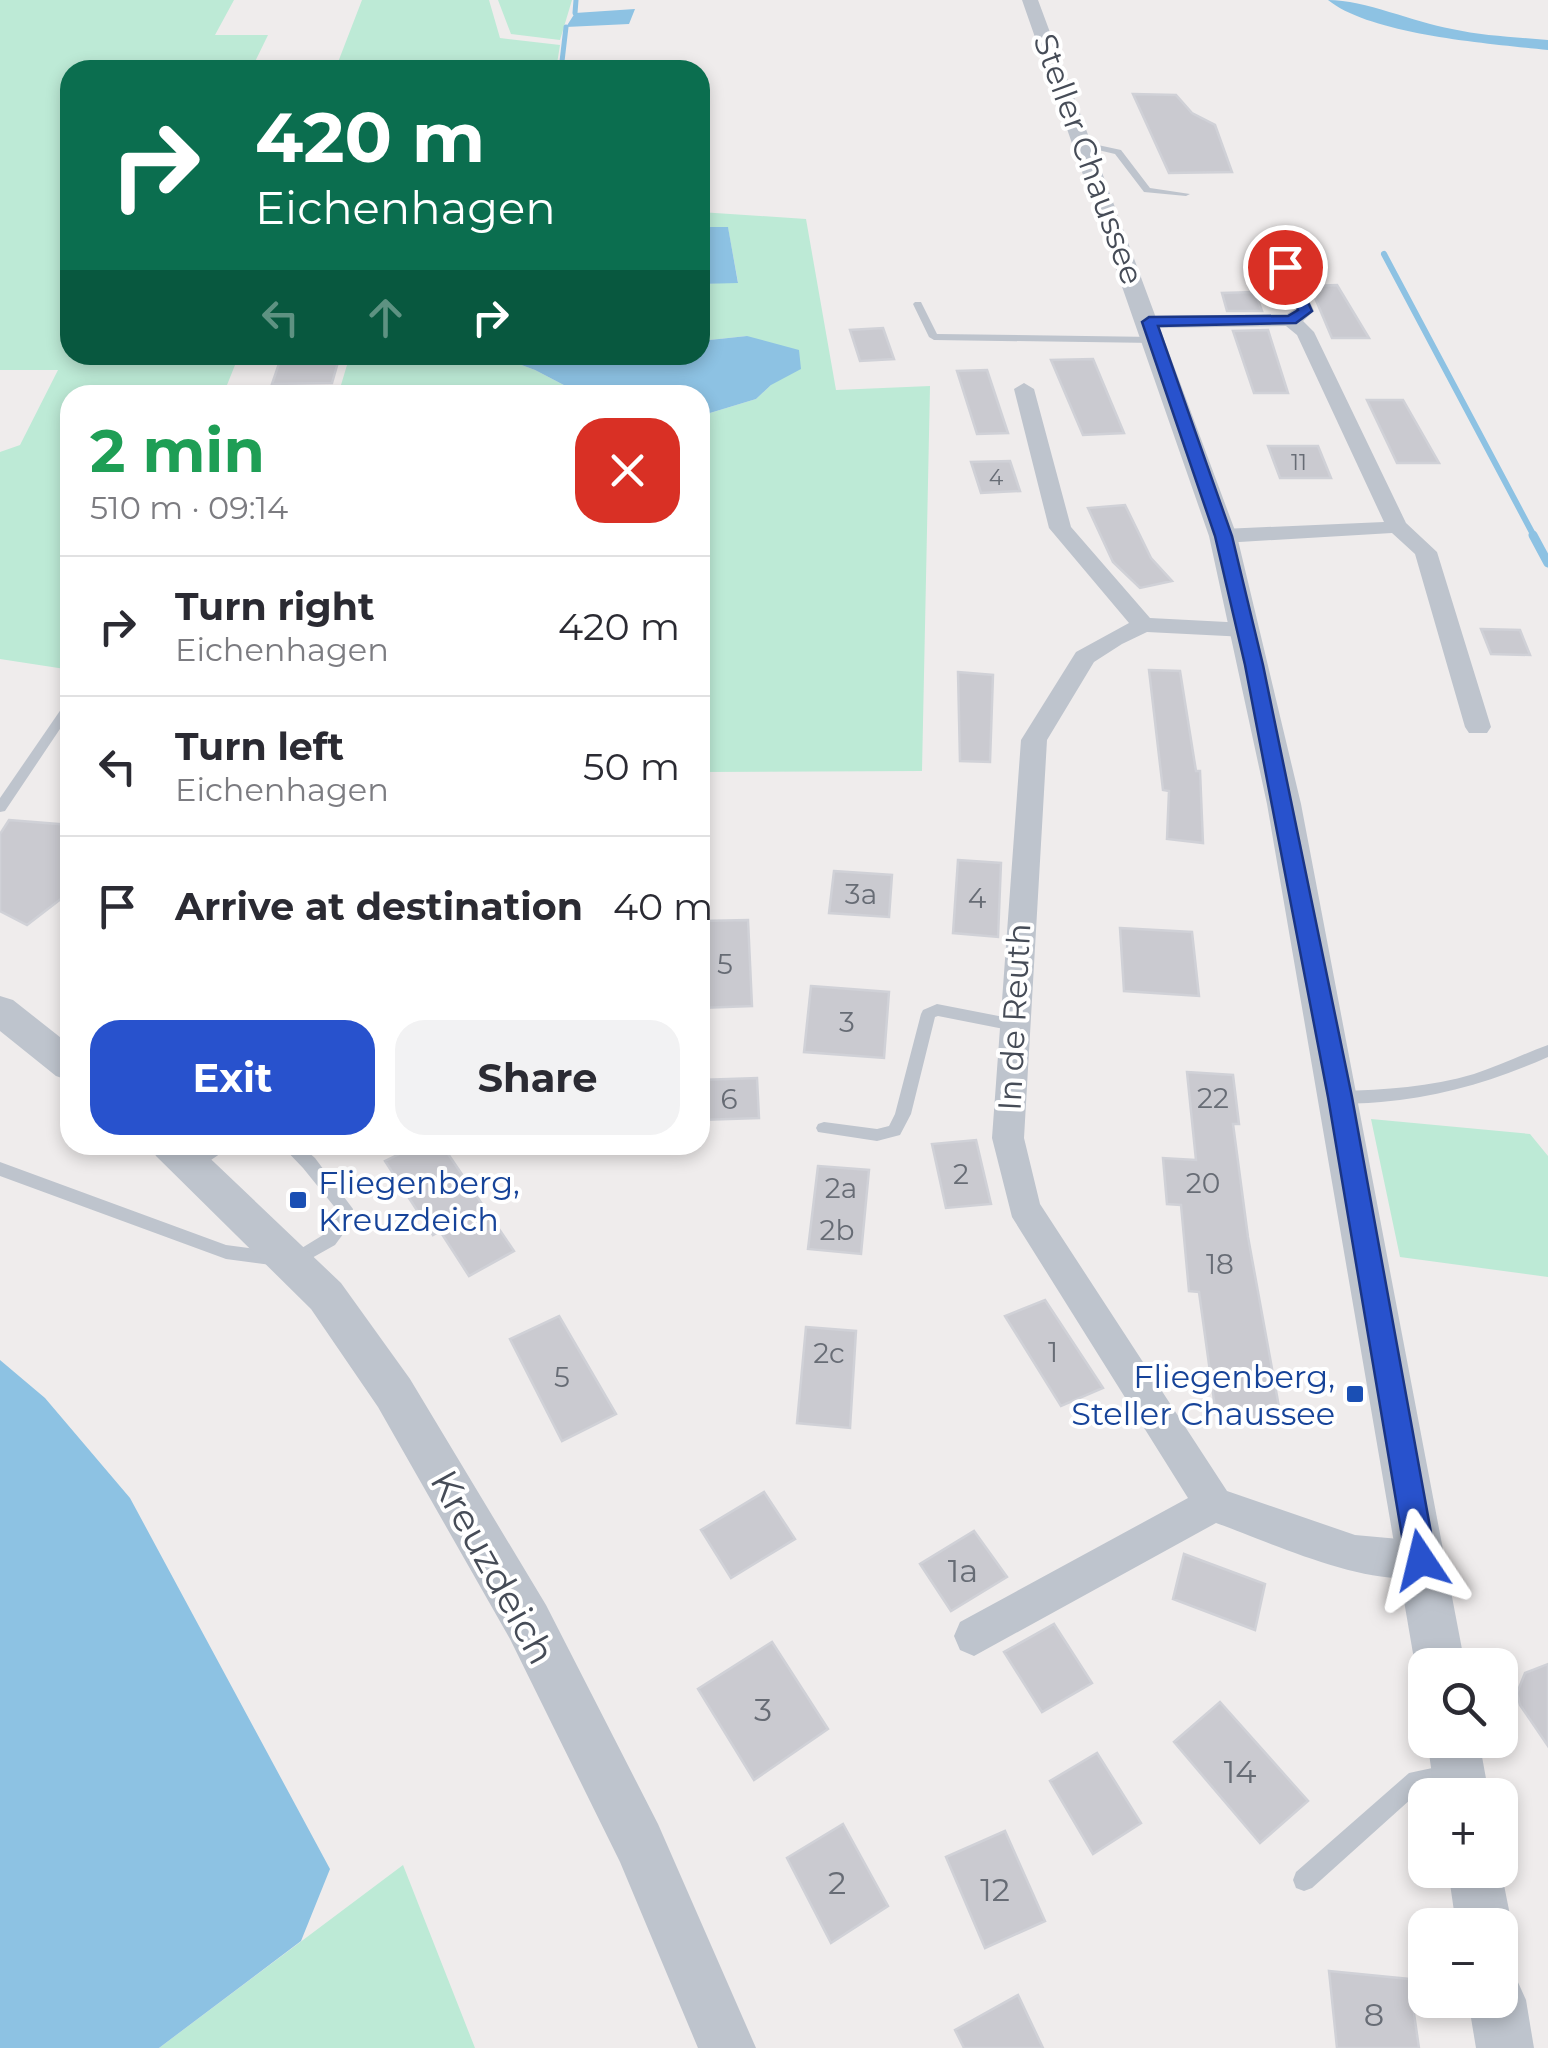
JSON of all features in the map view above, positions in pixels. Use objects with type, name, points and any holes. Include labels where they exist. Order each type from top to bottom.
[{"type":"street","name":"Steller Chaussee","points":[[1030,0],[1223,536],[1284,804],[1437,1648]]},
{"type":"street","points":[[1152,331],[1291,320],[1305,311],[1285,267]]},
{"type":"street","points":[[1291,320],[1304,332],[1397,526],[1426,552],[1478,727]]},
{"type":"street","points":[[1024,389],[1060,528],[1143,626],[1246,630]]},
{"type":"street","points":[[1223,536],[1371,531],[1397,526]]},
{"type":"street","name":"In de Reuth","points":[[1143,626],[1086,657],[1034,740],[1008,1138],[1024,1207],[1168,1439],[1214,1504]]},
{"type":"street","points":[[0,1010],[60,1058]]},
{"type":"street","name":"Kreuzdeich","points":[[198,1155],[326,1296],[394,1393],[528,1622],[639,1843],[727,2048]]},
{"type":"street","points":[[974,1636],[1214,1504],[1356,1554],[1421,1560]]},
{"type":"street","points":[[1500,2018],[1505,2048]]},
{"type":"lane","points":[[1084,144],[1118,152],[1147,190],[1186,194]]},
{"type":"lane","points":[[918,304],[934,337],[1152,331]]},
{"type":"lane","points":[[0,808],[60,720]]},
{"type":"lane","points":[[824,1128],[877,1135],[894,1131],[904,1114],[928,1014],[937,1010],[1014,1026]]},
{"type":"lane","points":[[1340,1097],[1396,1096],[1462,1086],[1548,1050]]},
{"type":"lane","points":[[0,1169],[226,1252],[294,1261],[330,1240],[343,1221],[344,1209],[300,1155]]},
{"type":"lane","points":[[1304,1880],[1416,1780],[1458,1769]]},
{"type":"green space","points":[[0,0],[234,0],[215,35],[268,35],[256,60],[60,60],[60,365],[235,365],[227,385],[60,385],[60,668],[0,659],[0,452],[20,445],[58,370],[0,370]]},
{"type":"green space","points":[[362,0],[489,0],[500,38],[560,45],[558,60],[339,60]]},
{"type":"green space","points":[[498,0],[572,0],[560,40],[511,34]]},
{"type":"green space","points":[[710,213],[806,219],[836,390],[930,386],[922,771],[710,772],[710,413],[756,399],[771,385],[747,336],[710,340],[710,283],[738,282],[728,228],[710,227]]},
{"type":"green space","points":[[347,365],[521,365],[564,385],[341,385]]},
{"type":"green space","points":[[1371,1119],[1530,1134],[1548,1156],[1548,1277],[1400,1257]]},
{"type":"green space","points":[[403,1865],[475,2048],[159,2048]]},
{"type":"water","points":[[635,9],[629,24],[566,27],[575,13]]},
{"type":"water","points":[[710,227],[728,227],[738,283],[710,284]]},
{"type":"water","points":[[747,336],[799,350],[801,369],[771,385],[756,399],[710,413],[710,385],[564,385],[521,365],[710,365],[710,340]]},
{"type":"water","points":[[0,1360],[45,1398],[130,1498],[330,1869],[301,1941],[159,2048],[0,2048]]},
{"type":"building","points":[[1133,94],[1176,95],[1192,113],[1215,125],[1232,172],[1169,173]]},
{"type":"building","points":[[1337,285],[1369,338],[1332,338],[1310,286]]},
{"type":"building","points":[[1255,292],[1262,311],[1227,311],[1222,293]]},
{"type":"building","points":[[883,328],[894,359],[860,361],[850,330]]},
{"type":"building","points":[[1268,330],[1288,393],[1254,393],[1233,331]]},
{"type":"building","points":[[1093,359],[1124,433],[1083,435],[1051,360]]},
{"type":"building","points":[[279,365],[337,365],[332,383],[272,384]]},
{"type":"building","points":[[987,370],[1008,433],[977,434],[957,371]]},
{"type":"building","points":[[1367,400],[1403,400],[1439,463],[1397,463]]},
{"type":"building","points":[[1268,446],[1318,446],[1331,478],[1280,478]]},
{"type":"building","points":[[1010,461],[1020,491],[981,493],[971,462]]},
{"type":"building","points":[[1125,505],[1151,558],[1172,581],[1140,588],[1113,562],[1088,508]]},
{"type":"building","points":[[1481,629],[1520,630],[1530,655],[1491,654]]},
{"type":"building","points":[[1149,670],[1180,671],[1196,771],[1200,771],[1203,843],[1167,839],[1169,791],[1163,790]]},
{"type":"building","points":[[958,672],[993,675],[990,762],[960,761]]},
{"type":"building","points":[[9,820],[60,824],[60,900],[27,925],[0,911],[0,834]]},
{"type":"building","points":[[958,860],[1001,863],[998,937],[953,933]]},
{"type":"building","points":[[834,871],[892,875],[889,917],[829,913]]},
{"type":"building","points":[[748,920],[752,1006],[710,1008],[710,921]]},
{"type":"building","points":[[1120,928],[1192,932],[1199,996],[1124,991]]},
{"type":"building","points":[[811,986],[889,992],[884,1058],[804,1052]]},
{"type":"building","points":[[1187,1072],[1233,1075],[1239,1124],[1233,1124],[1248,1237],[1281,1418],[1216,1415],[1199,1292],[1189,1291],[1181,1205],[1167,1204],[1163,1158],[1196,1160]]},
{"type":"building","points":[[757,1078],[759,1118],[710,1120],[710,1080]]},
{"type":"building","points":[[976,1140],[991,1204],[946,1208],[932,1144]]},
{"type":"building","points":[[397,1155],[449,1155],[514,1251],[469,1276],[440,1231],[433,1235],[385,1161]]},
{"type":"building","points":[[818,1166],[869,1170],[861,1254],[808,1249]]},
{"type":"building","points":[[1045,1300],[1103,1388],[1061,1406],[1005,1316]]},
{"type":"building","points":[[559,1316],[616,1414],[562,1441],[510,1339]]},
{"type":"building","points":[[806,1327],[856,1331],[850,1428],[797,1423]]},
{"type":"building","points":[[764,1492],[795,1539],[731,1578],[701,1530]]},
{"type":"building","points":[[974,1531],[1007,1577],[951,1611],[920,1564]]},
{"type":"building","points":[[1184,1554],[1265,1584],[1255,1630],[1173,1599]]},
{"type":"building","points":[[1054,1624],[1092,1683],[1042,1712],[1004,1652]]},
{"type":"building","points":[[772,1642],[828,1729],[754,1780],[698,1689]]},
{"type":"building","points":[[1548,1664],[1548,1746],[1520,1705],[1518,1690],[1525,1673]]},
{"type":"building","points":[[1220,1702],[1308,1801],[1260,1843],[1174,1742]]},
{"type":"building","points":[[1097,1753],[1141,1823],[1093,1854],[1050,1781]]},
{"type":"building","points":[[843,1824],[888,1906],[831,1943],[787,1858]]},
{"type":"building","points":[[1005,1831],[1045,1921],[985,1948],[946,1857]]},
{"type":"building","points":[[1329,1971],[1408,1979],[1408,2018],[1415,2018],[1419,2048],[1337,2048]]},
{"type":"building","points":[[1018,1995],[1043,2048],[964,2048],[955,2030]]},
{"type":"waterway","points":[[575,13],[576,0]]},
{"type":"waterway","points":[[1336,0],[1372,15],[1455,35],[1548,45]]},
{"type":"waterway","points":[[562,60],[566,27]]},
{"type":"waterway","points":[[1384,254],[1535,538]]},
{"type":"waterway","points":[[1533,535],[1548,563]]},
{"type":"place","name":"Fliegenberg, Kreuzdeich","points":[[298,1200]]},
{"type":"place","name":"Fliegenberg, Steller Chaussee","points":[[1355,1394]]},
{"type":"route","points":[[1285,267],[1305,311],[1291,320],[1149,322],[1223,536],[1254,665],[1340,1097],[1421,1560]]}]
